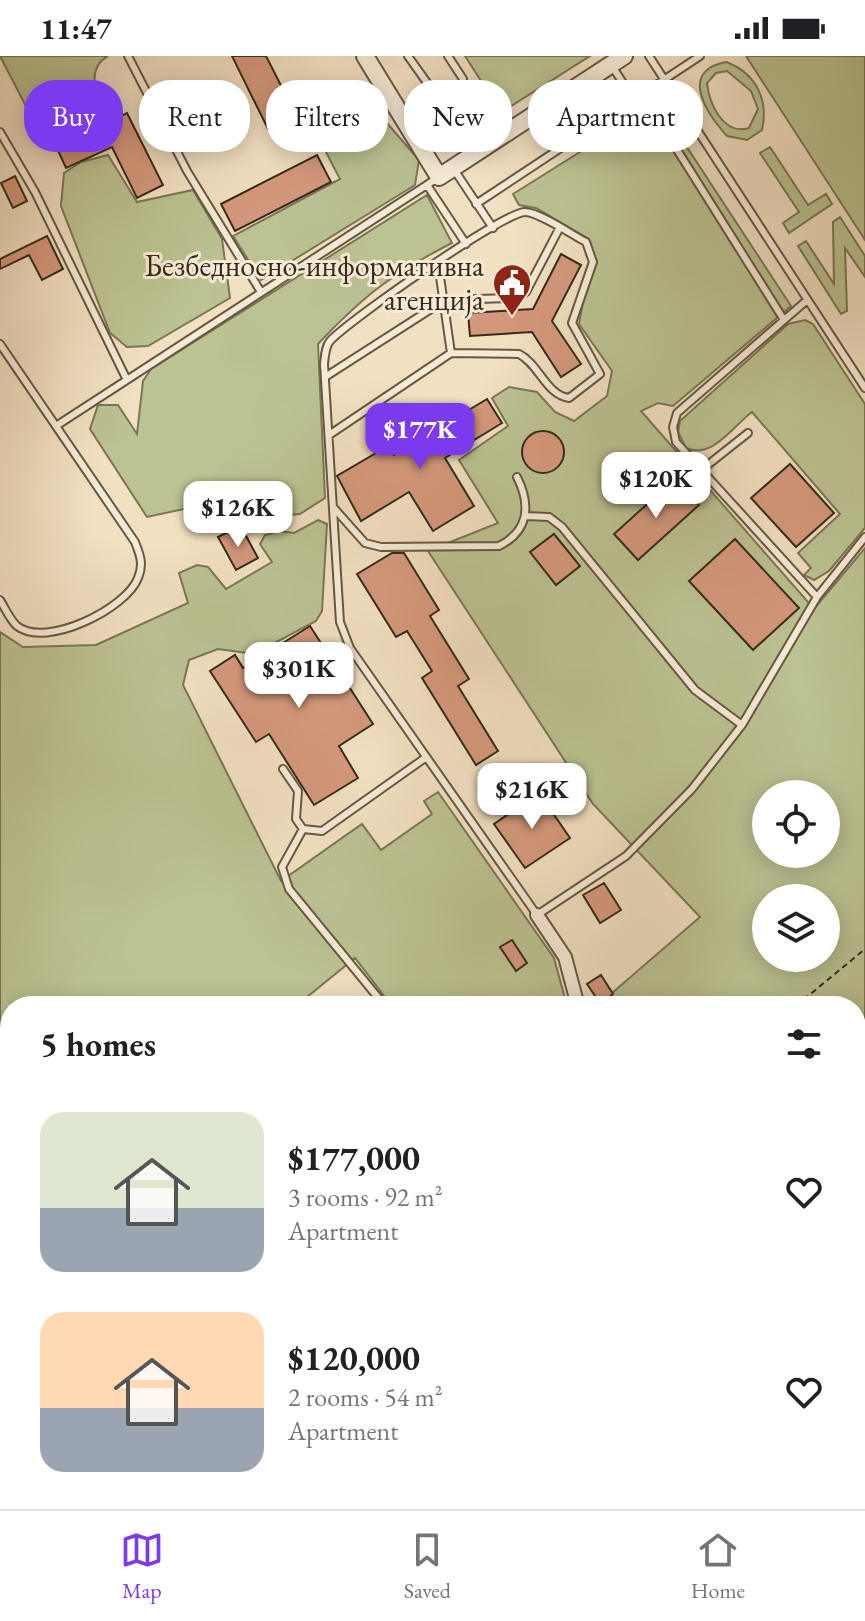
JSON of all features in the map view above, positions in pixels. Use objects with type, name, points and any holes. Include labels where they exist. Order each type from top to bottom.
[{"type":"street","points":[[365,56],[440,177],[618,60]]},
{"type":"street","points":[[537,915],[565,957],[575,996]]},
{"type":"lane","points":[[128,56],[187,171],[261,292]]},
{"type":"lane","points":[[408,56],[445,108],[465,96],[463,79],[448,56]]},
{"type":"lane","points":[[649,56],[664,80],[700,56]]},
{"type":"lane","points":[[618,60],[626,80]]},
{"type":"lane","points":[[0,132],[35,192],[126,378]]},
{"type":"lane","points":[[703,141],[865,388]]},
{"type":"lane","points":[[476,204],[555,152]]},
{"type":"lane","points":[[678,152],[784,320]]},
{"type":"lane","points":[[56,426],[440,177]]},
{"type":"lane","points":[[440,177],[476,204],[493,228]]},
{"type":"lane","points":[[440,177],[466,244]]},
{"type":"lane","points":[[329,435],[451,353],[519,354],[528,358],[558,395],[565,398],[598,378],[600,370],[572,323],[593,262],[586,242],[530,212],[514,215],[343,328],[327,344],[325,377],[340,622],[350,648],[537,915],[626,856],[692,789],[742,725],[817,597],[865,537]]},
{"type":"lane","points":[[325,377],[445,300],[511,298],[526,292],[559,229]]},
{"type":"lane","points":[[438,263],[451,353]]},
{"type":"lane","points":[[806,301],[677,413],[673,427],[676,442],[700,471],[817,597]]},
{"type":"lane","points":[[0,344],[135,542],[142,561],[138,580],[89,620],[55,633],[32,633],[16,625],[0,600]]},
{"type":"lane","points":[[700,471],[748,433]]},
{"type":"lane","points":[[333,507],[365,543],[381,547],[499,546],[513,539],[525,516],[526,496],[517,477]]},
{"type":"lane","points":[[525,516],[549,517],[562,527],[641,628],[695,690],[742,725]]},
{"type":"lane","points":[[283,769],[298,791],[296,819],[303,829],[322,831],[425,758]]},
{"type":"lane","points":[[303,829],[282,867],[289,889],[377,996]]},
{"type":"path","points":[[808,996],[865,949]]},
{"type":"green space","points":[[0,56],[108,56],[96,69],[95,80],[24,80],[24,102]]},
{"type":"green space","points":[[465,56],[590,56],[552,80],[528,80],[528,95],[512,106],[512,80],[480,80]]},
{"type":"green space","points":[[746,56],[865,56],[865,240]]},
{"type":"green space","points":[[726,62],[745,73],[762,98],[762,130],[747,140],[727,136],[705,105],[703,74],[711,67]],"holes":[[[727,71],[751,91],[758,109],[749,128],[732,127],[714,108],[707,83],[716,73]]]},
{"type":"green space","points":[[388,124],[404,143],[404,152],[412,152],[419,160],[415,185],[261,280],[233,236],[340,179],[326,152],[388,152]]},
{"type":"green space","points":[[770,147],[808,205],[826,194],[832,204],[789,233],[783,223],[799,212],[760,153]]},
{"type":"green space","points":[[580,152],[690,152],[791,306],[673,406],[658,403],[641,411],[814,609],[865,548],[865,996],[609,996],[700,917],[593,804],[428,551],[498,523],[459,460],[508,426],[492,398],[509,387],[537,392],[555,412],[574,421],[607,396],[612,371],[579,324],[589,269],[589,239],[536,208],[519,205],[513,194]]},
{"type":"green space","points":[[108,155],[137,202],[193,190],[222,239],[230,298],[148,346],[127,347],[110,333],[61,206],[64,173],[81,162]]},
{"type":"green space","points":[[427,195],[452,243],[380,287],[318,344],[325,498],[300,514],[249,519],[221,501],[147,517],[90,429],[98,405],[118,405],[137,434],[143,381],[151,369]]},
{"type":"green space","points":[[840,217],[865,256],[865,277],[845,248],[847,311],[841,314],[798,246],[806,241],[834,284],[833,222]]},
{"type":"green space","points":[[805,320],[813,324],[865,404],[865,528],[829,571],[814,580],[804,575],[811,568],[798,553],[840,514],[752,412],[722,439],[705,449],[686,448],[678,432],[680,421],[788,324]]},
{"type":"green space","points":[[318,520],[327,524],[322,611],[316,621],[254,654],[218,649],[189,660],[183,685],[281,881],[362,824],[381,850],[432,814],[424,801],[438,792],[554,958],[564,996],[384,996],[355,958],[308,996],[0,996],[0,632],[23,647],[96,645],[188,603],[179,573],[197,565],[208,567],[226,589],[272,562],[260,544],[265,535],[279,531],[294,533]]},
{"type":"building","points":[[232,56],[266,56],[278,80],[266,80],[266,125],[250,92],[250,80],[244,80]]},
{"type":"building","points":[[127,113],[139,137],[139,152],[146,152],[163,185],[137,198],[114,152],[123,152],[123,115]]},
{"type":"building","points":[[59,152],[101,152],[66,168]]},
{"type":"building","points":[[317,155],[331,182],[235,231],[221,204]]},
{"type":"building","points":[[15,176],[27,201],[13,208],[1,183]]},
{"type":"building","points":[[47,236],[63,269],[42,280],[29,255],[0,269],[0,259]]},
{"type":"building","name":"Безбедносно-информативна агенција","points":[[561,254],[581,265],[552,321],[581,364],[561,377],[532,332],[470,336],[468,313],[533,309]]},
{"type":"building","points":[[487,399],[502,423],[445,458],[474,506],[433,531],[409,492],[361,521],[337,476],[388,446],[394,455]]},
{"type":"building","points":[[543,431],[558,437],[564,452],[558,467],[543,473],[528,467],[522,452],[528,437]]},
{"type":"building","points":[[790,464],[834,513],[796,547],[751,498]]},
{"type":"building","points":[[675,479],[699,505],[638,560],[614,534]]},
{"type":"building","points":[[236,528],[241,537],[245,534],[258,558],[236,570],[218,537]]},
{"type":"building","points":[[554,534],[580,566],[556,585],[530,552]]},
{"type":"building","points":[[735,539],[799,608],[753,650],[689,581]]},
{"type":"building","points":[[392,553],[404,553],[439,610],[430,616],[469,679],[458,686],[498,751],[476,765],[422,678],[432,671],[407,631],[396,637],[357,574]]},
{"type":"building","points":[[310,626],[373,724],[339,746],[358,778],[314,805],[269,734],[256,742],[210,671],[235,655],[243,668]]},
{"type":"building","points":[[539,793],[570,838],[525,868],[494,824]]},
{"type":"building","points":[[604,883],[621,910],[600,923],[583,895]]},
{"type":"building","points":[[512,940],[527,963],[516,971],[500,947]]},
{"type":"building","points":[[601,975],[613,994],[595,996],[587,984]]},
{"type":"place","name":"Безбедносно-информативна агенција","points":[[512,317]]}]
